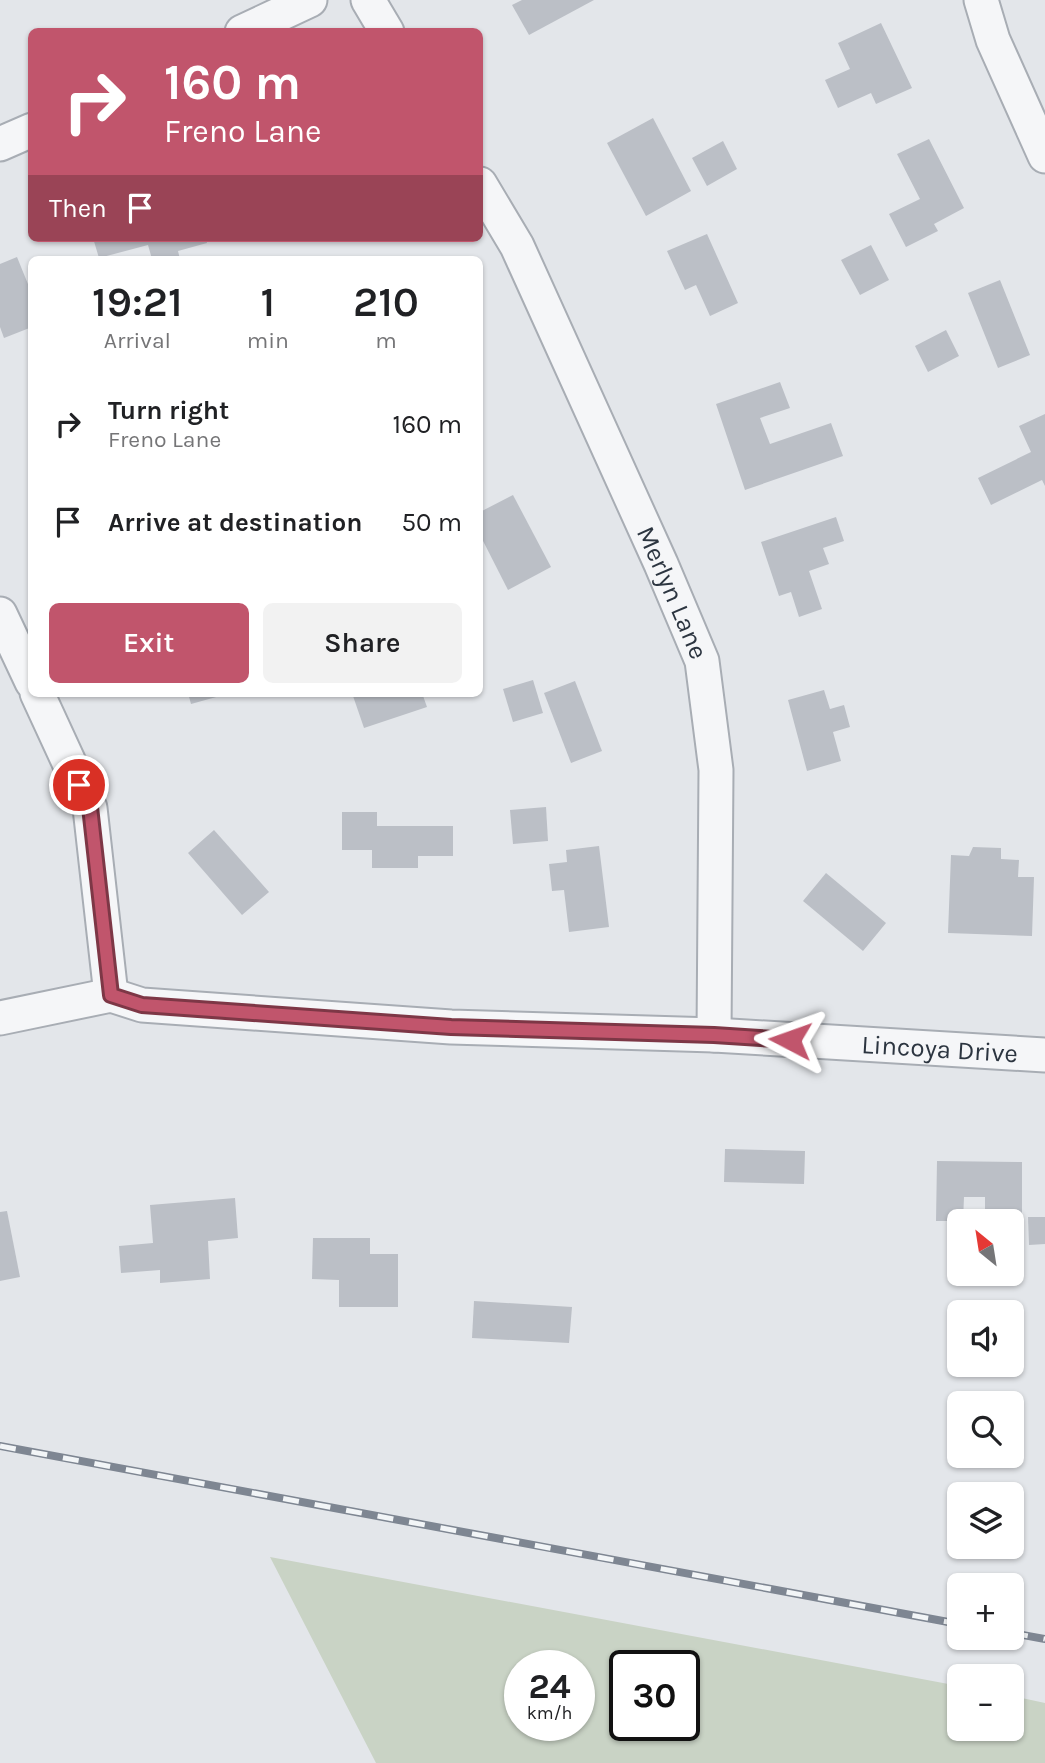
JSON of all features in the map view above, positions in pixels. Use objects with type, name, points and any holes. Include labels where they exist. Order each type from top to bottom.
[{"type":"street","points":[[250,28],[310,0]]},
{"type":"street","points":[[369,0],[385,28]]},
{"type":"street","points":[[981,0],[993,40],[1045,156]]},
{"type":"street","points":[[0,144],[28,132]]},
{"type":"street","name":"Merlyn Lane","points":[[483,189],[517,246],[702,661],[716,770],[714,1035]]},
{"type":"street","points":[[0,614],[28,674]]},
{"type":"street","points":[[39,697],[90,807],[111,995]]},
{"type":"street","name":"Lincoya Drive","points":[[0,1018],[111,995],[142,1005],[451,1027],[714,1035],[1045,1055]]},
{"type":"green space","points":[[270,1557],[947,1684],[947,1741],[1024,1741],[1024,1699],[1045,1703],[1045,1763],[376,1763]]},
{"type":"building","points":[[522,0],[594,0],[529,35],[512,5]]},
{"type":"building","points":[[881,23],[912,88],[876,104],[871,93],[838,108],[825,80],[850,69],[838,43]]},
{"type":"building","points":[[653,118],[691,191],[646,216],[607,143]]},
{"type":"building","points":[[929,139],[964,208],[934,224],[938,231],[906,247],[889,214],[920,199],[897,154]]},
{"type":"building","points":[[723,141],[737,169],[707,186],[692,158]]},
{"type":"building","points":[[707,234],[738,303],[710,316],[696,285],[685,290],[667,251]]},
{"type":"building","points":[[94,242],[207,243],[178,251],[179,256],[151,256],[148,245],[98,256]]},
{"type":"building","points":[[871,245],[889,280],[860,295],[841,260]]},
{"type":"building","points":[[17,257],[28,284],[28,329],[4,338],[0,327],[0,264]]},
{"type":"building","points":[[1000,280],[1030,355],[998,368],[968,293]]},
{"type":"building","points":[[946,330],[959,356],[928,372],[915,346]]},
{"type":"building","points":[[780,382],[790,408],[760,418],[770,444],[831,423],[843,456],[745,490],[716,404]]},
{"type":"building","points":[[1045,414],[1045,486],[1042,480],[991,505],[978,478],[1031,452],[1019,426]]},
{"type":"building","points":[[513,495],[551,567],[508,590],[483,541],[483,510]]},
{"type":"building","points":[[836,517],[844,541],[823,548],[829,564],[809,571],[822,609],[799,617],[791,592],[779,596],[761,542]]},
{"type":"building","points":[[533,680],[543,713],[513,722],[503,689]]},
{"type":"building","points":[[575,681],[602,751],[571,763],[544,693]]},
{"type":"building","points":[[824,690],[830,709],[844,705],[850,727],[833,732],[841,761],[807,771],[788,700]]},
{"type":"building","points":[[189,697],[216,697],[191,704]]},
{"type":"building","points":[[353,697],[423,697],[427,707],[364,728]]},
{"type":"building","points":[[546,807],[548,841],[513,844],[510,810]]},
{"type":"building","points":[[342,812],[377,812],[377,826],[453,826],[453,856],[418,856],[418,868],[372,868],[372,850],[342,850]]},
{"type":"building","points":[[214,830],[269,892],[242,915],[188,853]]},
{"type":"building","points":[[599,846],[609,927],[569,932],[564,890],[552,891],[549,864],[567,862],[566,850]]},
{"type":"building","points":[[973,847],[1001,848],[1001,859],[1019,860],[1018,877],[1034,877],[1032,936],[948,933],[951,855],[969,856]]},
{"type":"building","points":[[826,873],[886,923],[863,951],[803,901]]},
{"type":"building","points":[[725,1149],[805,1151],[804,1184],[724,1182]]},
{"type":"building","points":[[937,1161],[1022,1162],[1022,1209],[985,1209],[985,1197],[964,1197],[964,1209],[947,1209],[947,1221],[936,1221]]},
{"type":"building","points":[[235,1198],[238,1238],[208,1241],[210,1279],[160,1283],[160,1270],[121,1273],[119,1246],[153,1243],[150,1205]]},
{"type":"building","points":[[7,1211],[20,1277],[0,1281],[0,1212]]},
{"type":"building","points":[[1028,1217],[1045,1217],[1045,1244],[1029,1245]]},
{"type":"building","points":[[313,1238],[370,1238],[370,1254],[398,1254],[398,1307],[339,1307],[339,1280],[312,1279]]},
{"type":"building","points":[[474,1301],[572,1307],[569,1343],[472,1338]]},
{"type":"railway","points":[[0,1446],[947,1622]]},
{"type":"railway","points":[[1024,1635],[1045,1639]]},
{"type":"route","points":[[79,785],[90,807],[111,995],[142,1005],[451,1027],[790,1040]]}]
